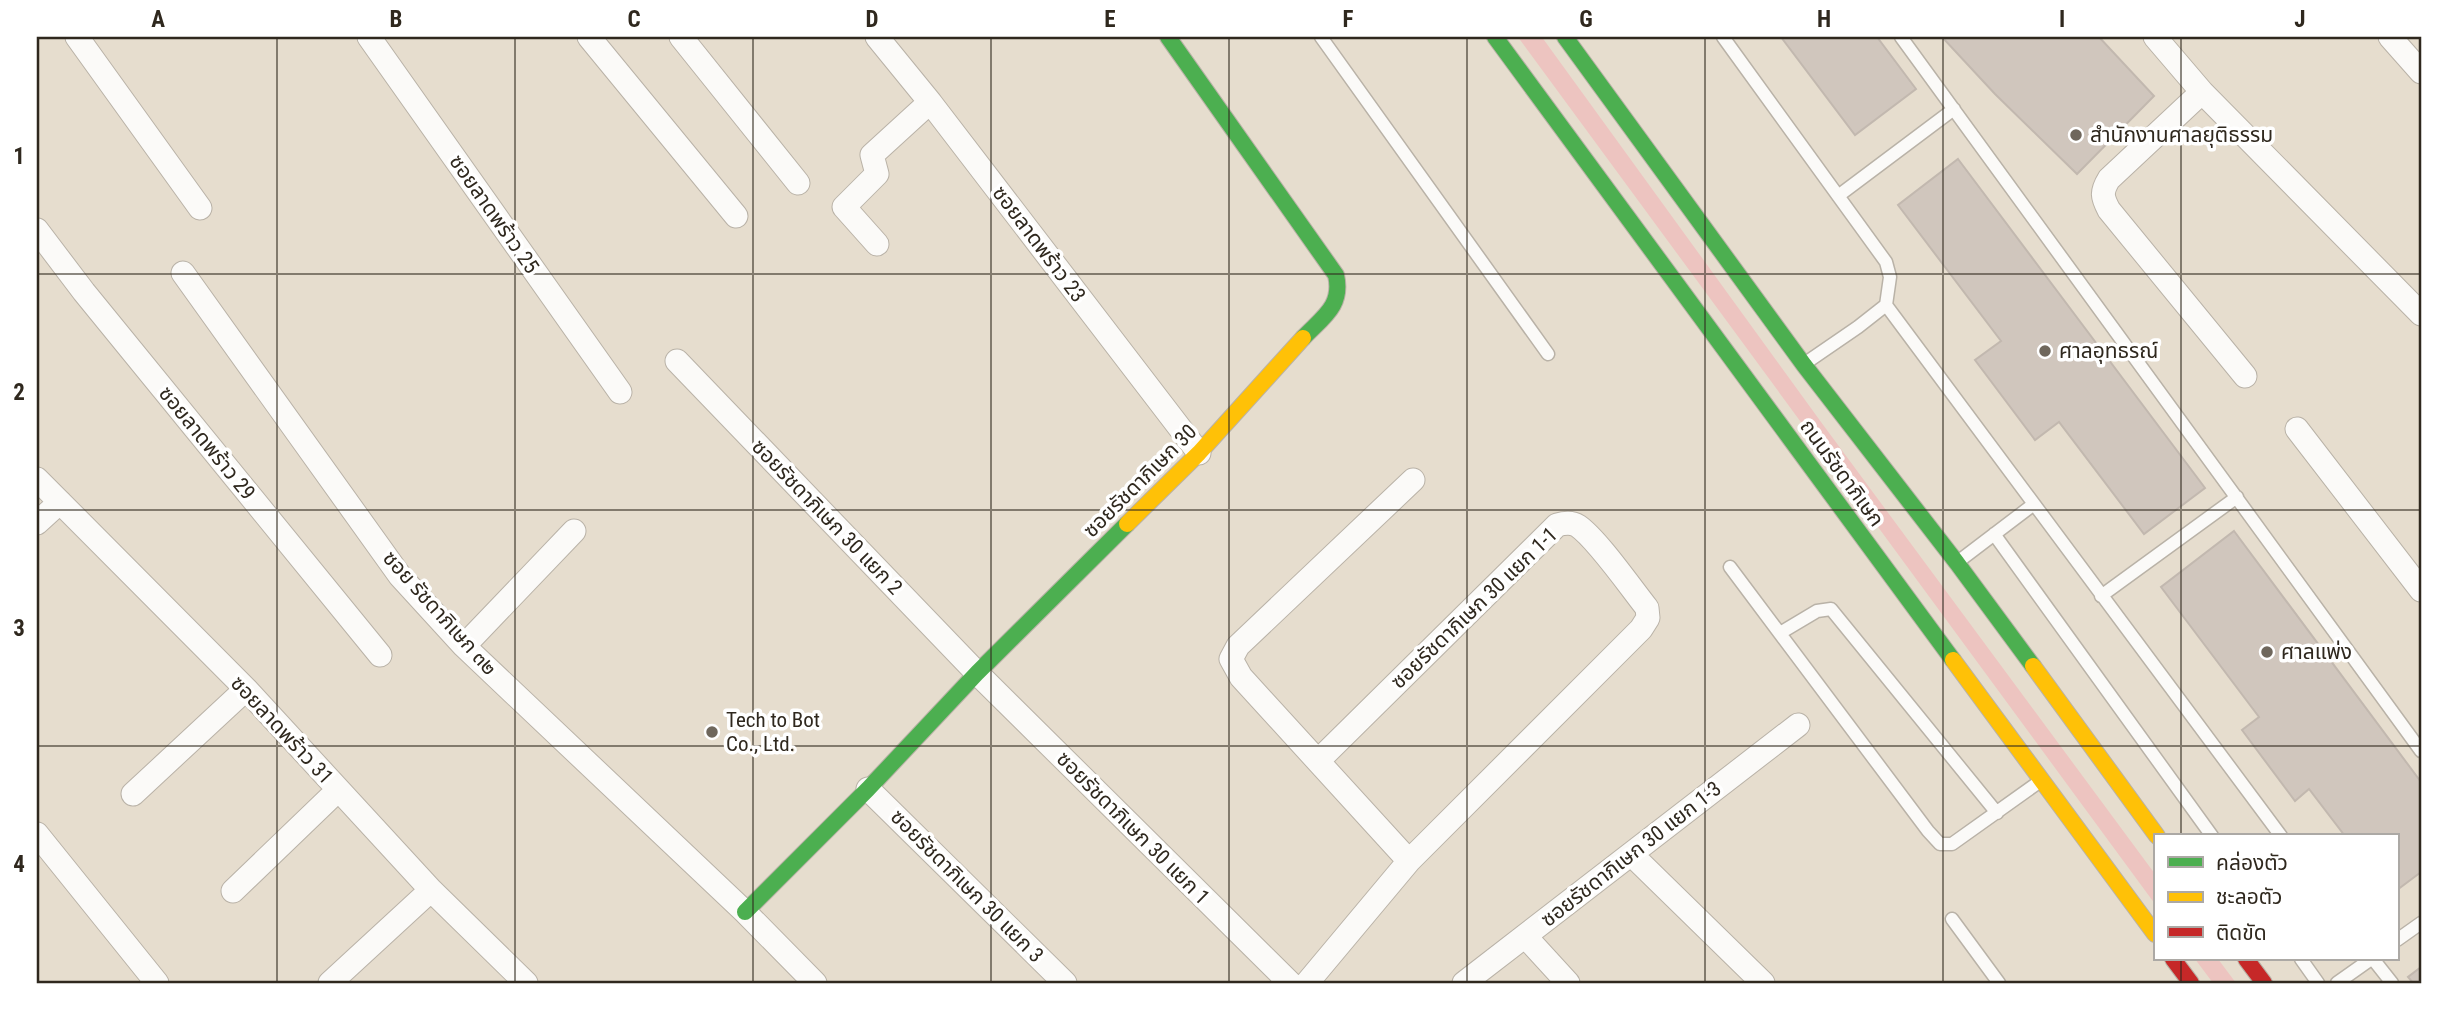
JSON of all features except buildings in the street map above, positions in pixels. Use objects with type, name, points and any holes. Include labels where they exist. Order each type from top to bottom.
[{"type":"main road","name":"ซอยรัชดาภิเษก 30","points":[[745,912],[868,789],[977,673],[1199,453],[1337,301],[1339,288],[1336,275],[1168,37]]},
{"type":"main road","name":"ถนนรัชดาภิเษก","points":[[1494,37],[2154,933]]},
{"type":"main road","name":"ถนนรัชดาภิเษก","points":[[1565,37],[1804,365],[1957,563],[2156,834]]},
{"type":"main road","points":[[2174,960],[2191,983]]},
{"type":"main road","points":[[2247,960],[2264,983]]},
{"type":"street","points":[[77,37],[200,208]]},
{"type":"street","name":"ซอยลาดพร้าว 25","points":[[369,37],[620,391]]},
{"type":"street","points":[[589,37],[736,216]]},
{"type":"street","points":[[681,37],[798,183]]},
{"type":"street","name":"ซอยลาดพร้าว 23","points":[[877,37],[930,102],[1199,453]]},
{"type":"street","points":[[2155,37],[2202,92],[2421,314]]},
{"type":"street","points":[[2390,37],[2421,72]]},
{"type":"street","points":[[2202,92],[2109,179],[2102,191],[2103,199],[2109,210],[2245,376]]},
{"type":"street","points":[[877,244],[844,207],[877,174],[872,155],[930,102]]},
{"type":"street","name":"ซอยลาดพร้าว 29","points":[[37,230],[101,313],[380,655]]},
{"type":"street","name":"ซอย รัชดาภิเษก ๓๒","points":[[183,273],[400,576],[464,646],[745,912],[815,983]]},
{"type":"street","name":"ซอยรัชดาภิเษก 30 แยก 2","points":[[677,361],[977,673]]},
{"type":"street","points":[[2297,429],[2421,590]]},
{"type":"street","name":"ซอยลาดพร้าว 31","points":[[37,479],[246,689],[431,890],[526,983]]},
{"type":"street","points":[[1409,861],[1241,677],[1231,659],[1238,646],[1413,480]]},
{"type":"street","points":[[37,523],[60,502]]},
{"type":"street","name":"ซอยรัชดาภิเษก 30 แยก 1-1","points":[[1307,983],[1409,861],[1641,628],[1648,618],[1647,608],[1577,525],[1564,523],[1557,526],[1318,761]]},
{"type":"street","points":[[464,646],[574,531]]},
{"type":"street","name":"ซอยรัชดาภิเษก 30 แยก 1","points":[[977,673],[1290,983]]},
{"type":"street","points":[[133,794],[246,689]]},
{"type":"street","name":"ซอยรัชดาภิเษก 30 แยก 1-3","points":[[1464,983],[1798,725]]},
{"type":"street","name":"ซอยรัชดาภิเษก 30 แยก 3","points":[[868,789],[1065,983]]},
{"type":"street","points":[[233,891],[338,790]]},
{"type":"street","points":[[37,834],[157,983]]},
{"type":"street","points":[[1631,855],[1763,983]]},
{"type":"street","points":[[330,983],[431,890]]},
{"type":"street","points":[[1525,936],[1568,983]]},
{"type":"lane","points":[[1321,37],[1548,354]]},
{"type":"lane","points":[[1723,37],[1886,262],[1889,277],[1886,305],[2280,834]]},
{"type":"lane","points":[[1901,37],[2421,751]]},
{"type":"lane","points":[[1838,196],[1954,109]]},
{"type":"lane","points":[[1804,365],[1886,305]]},
{"type":"lane","points":[[2101,596],[2237,498]]},
{"type":"lane","points":[[1957,563],[2035,505]]},
{"type":"lane","points":[[1994,534],[2211,834]]},
{"type":"lane","points":[[1730,567],[1940,844],[1952,844],[2042,780]]},
{"type":"lane","points":[[1780,633],[1817,611],[1831,609],[1997,813]]},
{"type":"lane","points":[[1952,919],[1999,983]]},
{"type":"lane","points":[[2398,939],[2421,923]]},
{"type":"lane","points":[[2302,960],[2318,983]]},
{"type":"lane","points":[[2337,983],[2371,960]]},
{"type":"lane","points":[[2373,960],[2392,983]]},
{"type":"shaded area","points":[[1518,37],[1542,37],[1821,422],[2154,873],[2154,903]]},
{"type":"shaded area","points":[[2196,960],[2219,960],[2236,983],[2213,983]]},
{"type":"traffic: fast","points":[[1168,37],[1336,275],[1337,295],[1334,303],[1303,338]]},
{"type":"traffic: fast","points":[[1495,37],[1953,660]]},
{"type":"traffic: fast","points":[[1565,37],[1804,365],[2033,666]]},
{"type":"traffic: fast","points":[[745,912],[868,789],[977,673],[1127,524]]},
{"type":"traffic: slow","points":[[1127,524],[1199,453],[1303,338]]},
{"type":"traffic: slow","points":[[1953,660],[2154,933]]},
{"type":"traffic: slow","points":[[2033,666],[2156,834]]},
{"type":"traffic: jam","points":[[2174,960],[2191,983]]},
{"type":"traffic: jam","points":[[2247,960],[2264,983]]},
{"type":"place","name":"สำนักงานศาลยุติธรรม","points":[[2076,135]]},
{"type":"place","name":"ศาลอุทธรณ์","points":[[2045,351]]},
{"type":"place","name":"ศาลแพ่ง","points":[[2267,652]]},
{"type":"place","name":"Tech to Bot Co., Ltd.","points":[[712,732]]}]
